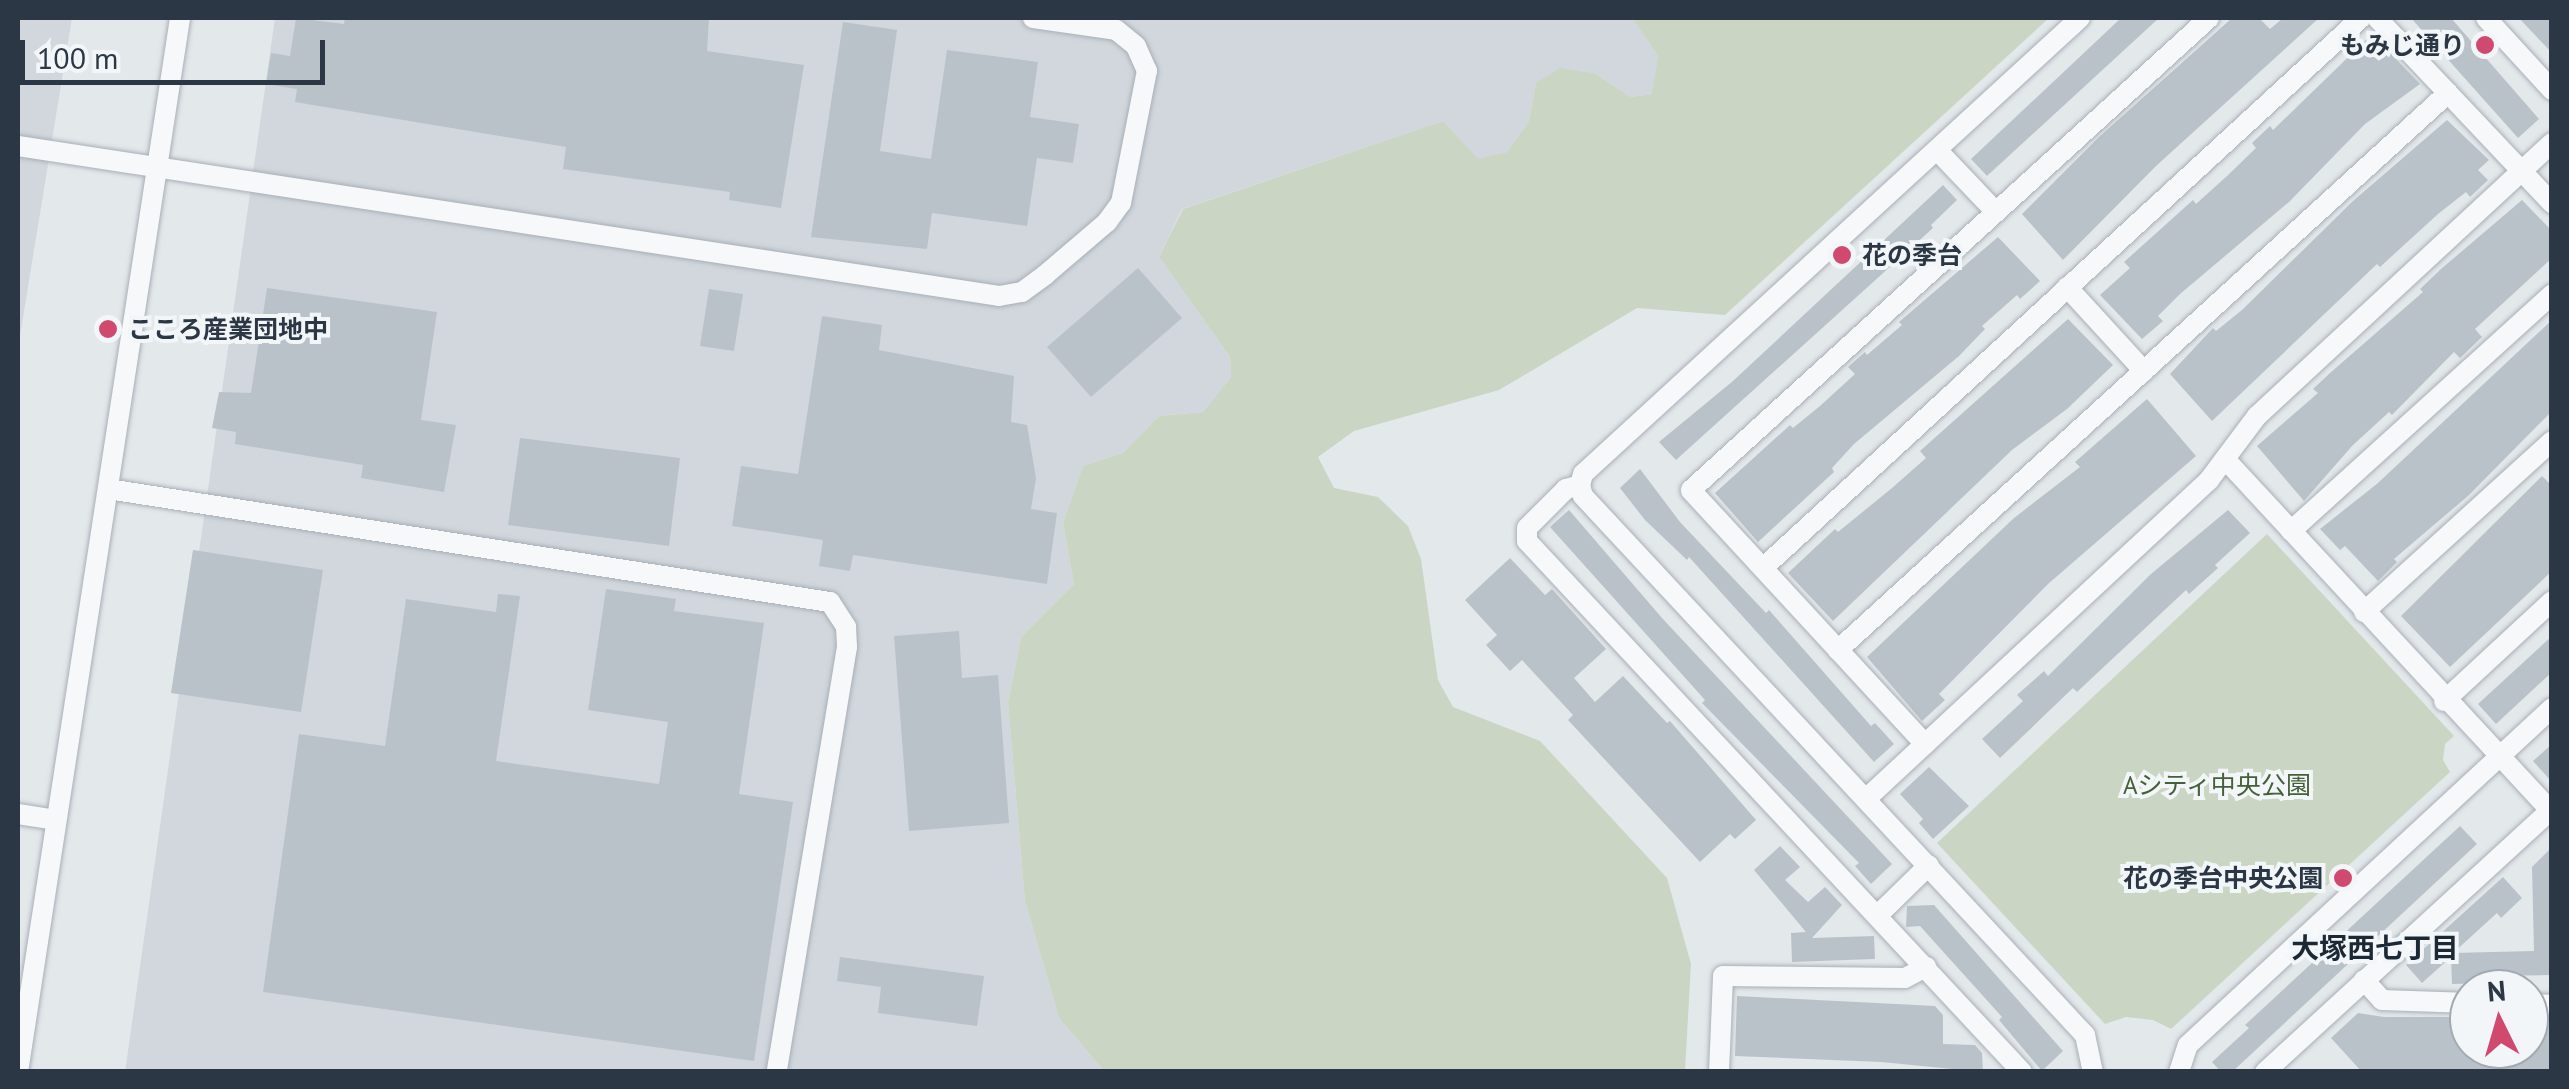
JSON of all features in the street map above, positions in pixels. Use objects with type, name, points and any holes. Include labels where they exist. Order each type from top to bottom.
[{"type":"street","points":[[18,1072],[180,18]]},
{"type":"street","points":[[18,146],[998,296],[1022,292],[1045,275],[1107,222],[1120,203],[1130,174],[1147,71],[1136,46],[1116,30],[1034,18]]},
{"type":"street","points":[[2080,18],[1584,474],[1580,484],[1583,496],[1868,797],[2085,1035],[2093,1072]]},
{"type":"street","points":[[1925,744],[1690,490],[2209,18]]},
{"type":"street","points":[[1762,568],[2360,18]]},
{"type":"street","points":[[2378,18],[2552,203]]},
{"type":"street","points":[[2486,18],[2552,90]]},
{"type":"street","points":[[1838,650],[2448,93]]},
{"type":"street","points":[[1868,797],[2209,480],[2257,416],[2552,143]]},
{"type":"street","points":[[1937,150],[1996,212]]},
{"type":"street","points":[[2067,288],[2144,370]]},
{"type":"street","points":[[2291,531],[2552,294]]},
{"type":"street","points":[[2364,612],[2552,441]]},
{"type":"street","points":[[2225,459],[2444,700],[2551,811],[2265,1072]]},
{"type":"street","points":[[1580,484],[1566,489],[1526,528],[1527,541],[2022,1072]]},
{"type":"street","points":[[108,489],[830,602],[846,627],[847,647],[777,1072]]},
{"type":"street","points":[[2444,700],[2552,602]]},
{"type":"street","points":[[2178,1072],[2188,1044],[2552,708]]},
{"type":"street","points":[[18,814],[56,820]]},
{"type":"street","points":[[1878,915],[1929,865]]},
{"type":"street","points":[[1719,1072],[1723,976],[1905,978],[1926,967]]},
{"type":"street","points":[[2364,980],[2382,1000],[2449,1002]]},
{"type":"shaded area","points":[[18,18],[72,18],[18,348]]},
{"type":"shaded area","points":[[275,18],[1632,18],[1658,56],[1653,94],[1631,97],[1596,74],[1536,83],[1529,121],[1507,152],[1478,160],[1443,121],[1182,209],[1159,257],[1230,357],[1231,377],[1203,412],[1159,416],[1123,453],[1083,466],[1063,523],[1074,584],[1021,637],[1008,703],[1025,901],[1059,1018],[1104,1071],[125,1072]]},
{"type":"green space","points":[[1632,18],[2049,18],[1725,315],[1637,308],[1499,390],[1354,431],[1318,457],[1334,488],[1378,497],[1408,526],[1421,559],[1438,680],[1453,707],[1540,741],[1667,878],[1691,964],[1685,1071],[1104,1071],[1059,1018],[1025,901],[1008,703],[1021,637],[1074,584],[1063,523],[1083,466],[1123,453],[1159,416],[1203,412],[1231,377],[1230,357],[1159,257],[1183,209],[1443,121],[1478,159],[1507,152],[1529,121],[1536,83],[1560,68],[1596,74],[1631,97],[1652,94],[1658,56]]},
{"type":"green space","name":"Aシティ中央公園","points":[[2267,534],[2454,736],[2445,744],[2443,760],[2450,772],[2171,1029],[2153,1020],[2126,1017],[2105,1024],[1937,843]]},
{"type":"building","points":[[296,18],[344,24],[345,18],[709,18],[707,51],[804,65],[781,208],[729,200],[730,192],[563,169],[566,147],[295,102],[297,89],[266,84],[271,53],[290,56]]},
{"type":"building","points":[[2121,18],[2159,18],[1987,176],[1971,159]]},
{"type":"building","points":[[2232,18],[2259,18],[2270,29],[2283,18],[2319,18],[2156,166],[2063,260],[2022,214],[2099,137]]},
{"type":"building","points":[[2411,18],[2451,18],[2539,119],[2518,138]]},
{"type":"building","points":[[2519,18],[2552,18],[2552,53]]},
{"type":"building","points":[[843,22],[897,30],[880,151],[931,159],[947,50],[1038,62],[1030,117],[1079,124],[1073,163],[1037,158],[1027,226],[932,213],[927,249],[811,237]]},
{"type":"building","points":[[2372,34],[2420,84],[2365,124],[2289,202],[2180,294],[2158,316],[2163,321],[2142,339],[2100,295],[2130,268],[2124,262],[2193,200],[2196,204],[2227,176],[2256,148],[2252,143],[2270,126],[2273,130]]},
{"type":"building","points":[[2447,120],[2489,160],[2478,170],[2488,180],[2470,197],[2466,192],[2438,214],[2380,267],[2377,264],[2212,421],[2170,374],[2213,328],[2216,331],[2242,310],[2353,201]]},
{"type":"building","points":[[1943,185],[1957,200],[1931,225],[1933,228],[1676,460],[1659,442],[1733,381]]},
{"type":"building","points":[[2522,200],[2552,231],[2552,258],[2475,329],[2482,337],[2460,358],[2454,352],[2392,415],[2389,412],[2352,446],[2304,501],[2257,446],[2318,393],[2313,389],[2330,373],[2423,292],[2420,289],[2441,269]]},
{"type":"building","points":[[1998,237],[2040,281],[2020,299],[2017,295],[1982,326],[1985,329],[1959,356],[1854,444],[1832,468],[1834,472],[1758,542],[1715,493],[1790,425],[1793,428],[1820,406],[1855,374],[1848,367],[1902,325],[1899,322]]},
{"type":"building","points":[[1138,268],[1182,318],[1091,397],[1047,347]]},
{"type":"building","points":[[267,288],[437,312],[421,420],[456,425],[444,492],[361,478],[363,465],[235,444],[236,432],[212,428],[219,392],[251,393]]},
{"type":"building","points":[[709,289],[743,294],[734,351],[700,346]]},
{"type":"building","points":[[822,316],[882,325],[879,350],[1014,376],[1011,422],[1027,425],[1036,478],[1031,509],[1057,513],[1047,584],[853,555],[850,571],[819,566],[823,540],[732,526],[741,466],[798,474]]},
{"type":"building","points":[[2068,319],[2113,365],[2067,409],[2012,450],[1833,621],[1788,573],[1835,529],[1838,532],[1926,458],[1920,451]]},
{"type":"building","points":[[2552,320],[2552,411],[2469,495],[2394,559],[2397,562],[2378,581],[2345,546],[2340,550],[2320,529],[2378,483]]},
{"type":"building","points":[[2147,399],[2196,456],[2048,584],[1939,694],[1945,700],[1922,721],[1867,657],[2014,518],[2080,467],[2075,462]]},
{"type":"building","points":[[520,438],[680,458],[669,546],[508,525]]},
{"type":"building","points":[[1640,469],[1680,522],[1766,613],[1769,610],[1871,726],[1875,723],[1894,744],[1874,762],[1689,557],[1687,560],[1645,520],[1620,488]]},
{"type":"building","points":[[2542,476],[2552,486],[2552,571],[2450,667],[2401,616]]},
{"type":"building","points":[[1569,510],[1662,618],[1892,864],[1871,884],[1855,866],[1859,863],[1702,703],[1705,700],[1550,527]]},
{"type":"building","points":[[2228,510],[2250,533],[2215,565],[2218,568],[2189,594],[2186,590],[2077,692],[2073,688],[2000,758],[1982,739],[2023,701],[2017,695],[2044,671],[2048,676],[2151,574]]},
{"type":"building","points":[[193,550],[323,570],[301,712],[171,693]]},
{"type":"building","points":[[1510,558],[1545,595],[1552,589],[1606,649],[1574,678],[1595,702],[1623,676],[1667,723],[1670,721],[1756,820],[1735,839],[1730,834],[1700,862],[1568,720],[1573,715],[1522,660],[1510,671],[1486,645],[1497,635],[1465,600]]},
{"type":"building","points":[[606,589],[676,599],[674,611],[764,623],[739,794],[793,802],[754,1061],[263,992],[299,734],[385,746],[406,599],[496,612],[498,594],[520,596],[496,761],[659,784],[668,722],[588,710]]},
{"type":"building","points":[[959,631],[962,678],[998,675],[1009,823],[909,831],[894,636]]},
{"type":"building","points":[[2552,636],[2552,672],[2496,724],[2478,704]]},
{"type":"building","points":[[2552,744],[2552,782],[2533,761]]},
{"type":"building","points":[[1929,767],[1969,806],[1933,839],[1919,823],[1923,819],[1900,794]]},
{"type":"building","points":[[2460,826],[2477,844],[2232,1072],[2221,1072],[2212,1062],[2249,1028],[2245,1025]]},
{"type":"building","points":[[1780,846],[1800,867],[1785,880],[1808,902],[1825,887],[1842,905],[1812,938],[1874,936],[1875,959],[1792,962],[1791,933],[1806,932],[1754,870]]},
{"type":"building","points":[[2552,847],[2552,975],[2549,969],[2451,969],[2451,957],[2422,983],[2406,965],[2503,877],[2522,898],[2501,918],[2497,913],[2453,953],[2534,951],[2532,867]]},
{"type":"building","points":[[1934,905],[2063,1051],[2042,1071],[1999,1020],[2002,1017],[1920,926],[1906,927],[1907,906]]},
{"type":"building","points":[[840,957],[984,976],[977,1026],[878,1013],[881,987],[837,981]]},
{"type":"building","points":[[1737,996],[1935,1006],[1943,1015],[1943,1044],[1975,1045],[1982,1053],[1983,1072],[1881,1062],[1735,1056]]},
{"type":"building","points":[[2358,1013],[2449,1017],[2449,1069],[2549,1069],[2552,1023],[2552,1072],[2362,1072],[2331,1038]]},
{"type":"place","name":"もみじ通り","points":[[2485,45]]},
{"type":"place","name":"花の季台","points":[[1842,255]]},
{"type":"place","name":"こころ産業団地中","points":[[108,329]]},
{"type":"place","name":"花の季台中央公園","points":[[2343,878]]},
{"type":"district","name":"大塚西七丁目","points":[[2375,948]]}]
